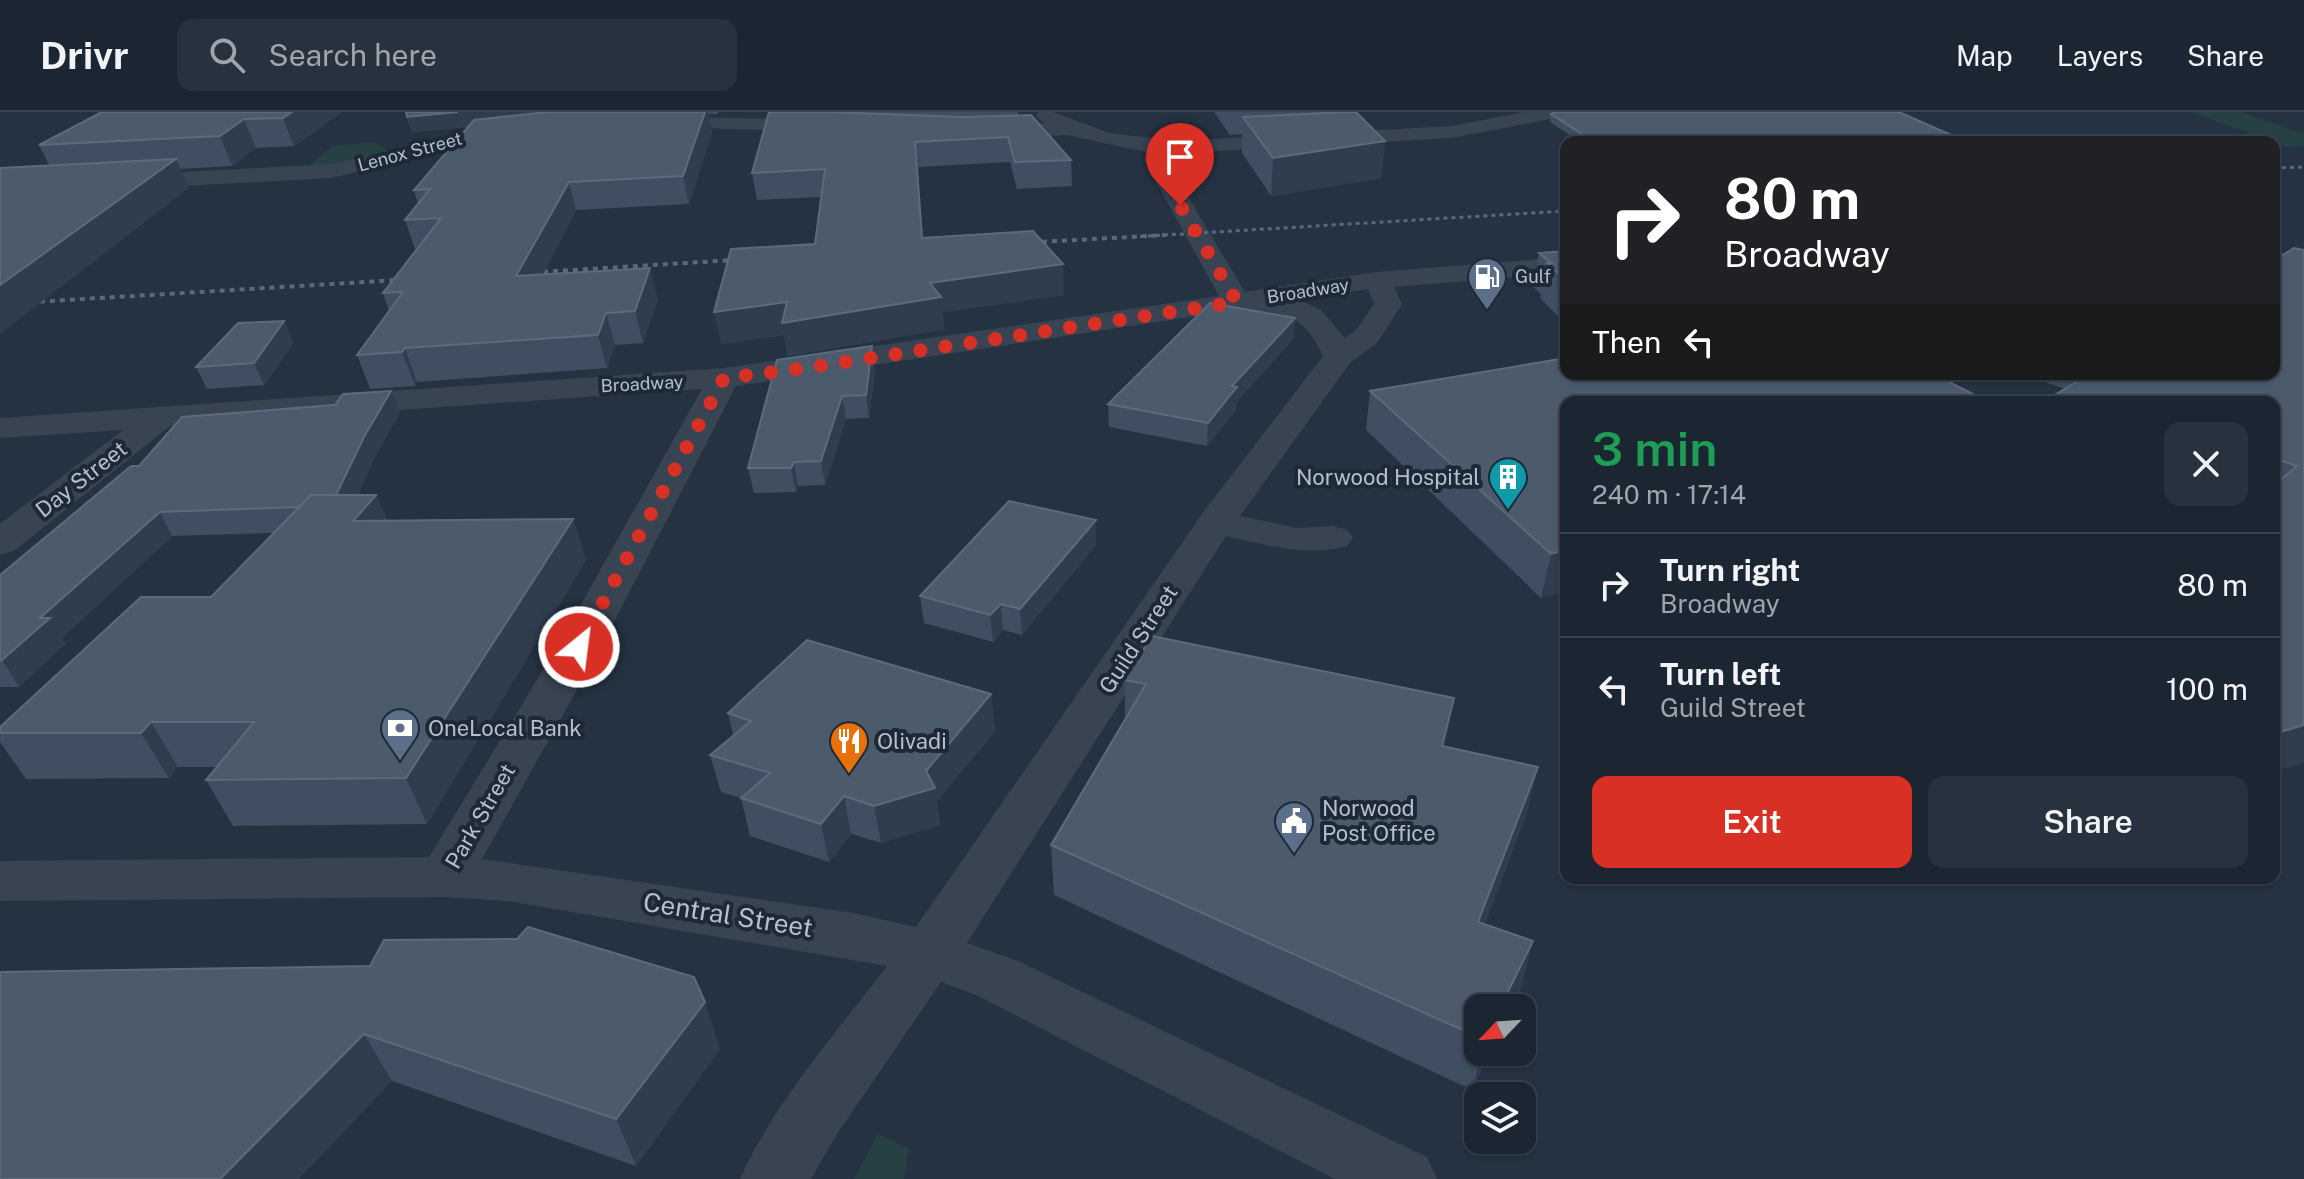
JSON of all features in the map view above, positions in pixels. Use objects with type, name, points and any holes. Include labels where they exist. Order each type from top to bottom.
[{"type":"street","points":[[1486,112],[1512,123]]},
{"type":"street","points":[[1074,128],[965,130],[1045,116],[1074,128],[1158,148],[1363,139],[1512,123],[1555,112]]},
{"type":"street","points":[[628,122],[839,126]]},
{"type":"street","name":"Lenox Street","points":[[106,183],[327,171],[380,161],[475,134],[534,127]]},
{"type":"street","points":[[1158,148],[1155,160],[1237,302],[1299,308],[1321,322],[1339,356]]},
{"type":"street","name":"Broadway","points":[[0,428],[724,378],[1376,280],[1560,265]]},
{"type":"street","name":"Guild Street","points":[[774,1179],[814,1114],[971,894],[1216,522],[1339,356],[1367,336],[1388,304],[1388,298],[1376,280]]},
{"type":"street","name":"Park Street","points":[[445,877],[579,647],[724,378]]},
{"type":"street","name":"Day Street","points":[[0,543],[162,416]]},
{"type":"street","points":[[1216,522],[1297,540],[1333,538]]},
{"type":"street","name":"Central Street","points":[[0,881],[445,877],[508,881],[854,935],[928,953],[997,978],[1403,1179]]},
{"type":"green space","points":[[2191,112],[2241,112],[2304,134],[2304,146],[2280,145],[2280,136],[2256,136]]},
{"type":"green space","points":[[374,142],[390,152],[351,163],[308,166],[333,146]]},
{"type":"green space","points":[[878,1134],[909,1149],[904,1179],[854,1179]]},
{"type":"building","points":[[102,112],[292,112],[283,118],[244,119],[220,136],[39,145]]},
{"type":"building","points":[[406,112],[458,112],[407,117]]},
{"type":"building","points":[[548,112],[705,112],[683,176],[569,182],[516,276],[650,268],[635,311],[606,313],[598,335],[405,348],[402,352],[357,355],[403,292],[383,293],[441,218],[405,220],[430,189],[414,190],[474,120]]},
{"type":"building","points":[[769,112],[962,117],[1031,115],[1071,160],[1015,162],[1008,137],[915,142],[922,238],[1033,231],[1063,264],[930,283],[941,297],[782,323],[787,302],[714,312],[731,249],[815,244],[825,169],[752,173]]},
{"type":"building","points":[[1356,112],[1385,141],[1273,158],[1243,117]]},
{"type":"building","points":[[1899,112],[1953,136],[1585,136],[1551,114]]},
{"type":"building","points":[[176,159],[0,285],[0,168]]},
{"type":"building","points":[[2294,248],[2304,250],[2304,725],[2280,732],[2280,480],[2297,466],[2280,460],[2280,396],[2053,396],[2080,380],[2280,380],[2280,256]]},
{"type":"building","points":[[1560,251],[1560,275],[1547,263],[1551,263],[1539,253]]},
{"type":"building","points":[[1210,303],[1295,318],[1232,386],[1237,387],[1208,423],[1108,404]]},
{"type":"building","points":[[284,321],[254,363],[196,367],[238,323]]},
{"type":"building","points":[[872,346],[866,395],[842,396],[821,461],[794,462],[791,468],[748,468],[777,360]]},
{"type":"building","points":[[1560,359],[1560,380],[1946,380],[1976,396],[1560,396],[1560,552],[1551,554],[1370,391]]},
{"type":"building","points":[[391,391],[365,435],[336,495],[311,495],[300,507],[160,512],[40,618],[50,618],[0,661],[0,575],[131,466],[139,466],[182,417],[335,405],[343,394]]},
{"type":"building","points":[[311,495],[376,495],[353,521],[573,519],[406,778],[206,780],[254,722],[151,722],[141,733],[0,733],[0,727],[141,597],[211,597]]},
{"type":"building","points":[[1009,501],[1096,520],[1020,609],[1001,604],[990,615],[920,596]]},
{"type":"building","name":"Norwood Post Office","points":[[1152,636],[1454,698],[1442,746],[1538,767],[1478,922],[1533,941],[1507,994],[1464,994],[1464,1031],[1051,845],[1146,684],[1125,680]]},
{"type":"building","name":"Olivadi","points":[[807,640],[991,694],[926,771],[935,788],[874,806],[844,796],[821,824],[741,798],[770,773],[710,755],[751,721],[728,713]]},
{"type":"building","points":[[528,927],[694,977],[705,1002],[616,1119],[364,1034],[220,1179],[0,1179],[0,972],[370,966],[384,940],[517,939]]},
{"type":"railway","points":[[2280,168],[2304,167]]},
{"type":"railway","points":[[1158,235],[1560,211]]},
{"type":"railway","points":[[1022,243],[1158,235]]},
{"type":"railway","points":[[1132,237],[1158,235]]},
{"type":"railway","points":[[1158,235],[1166,235]]},
{"type":"railway","points":[[523,273],[751,259]]},
{"type":"railway","points":[[0,304],[415,279]]},
{"type":"place","name":"Gulf","points":[[1487,311]]},
{"type":"place","name":"Norwood Hospital","points":[[1508,511]]},
{"type":"place","name":"OneLocal Bank","points":[[400,762]]},
{"type":"place","name":"Olivadi","points":[[849,775]]},
{"type":"place","name":"Norwood Post Office","points":[[1294,855]]},
{"type":"route","points":[[579,647],[724,378],[1237,302],[1180,205]]}]
